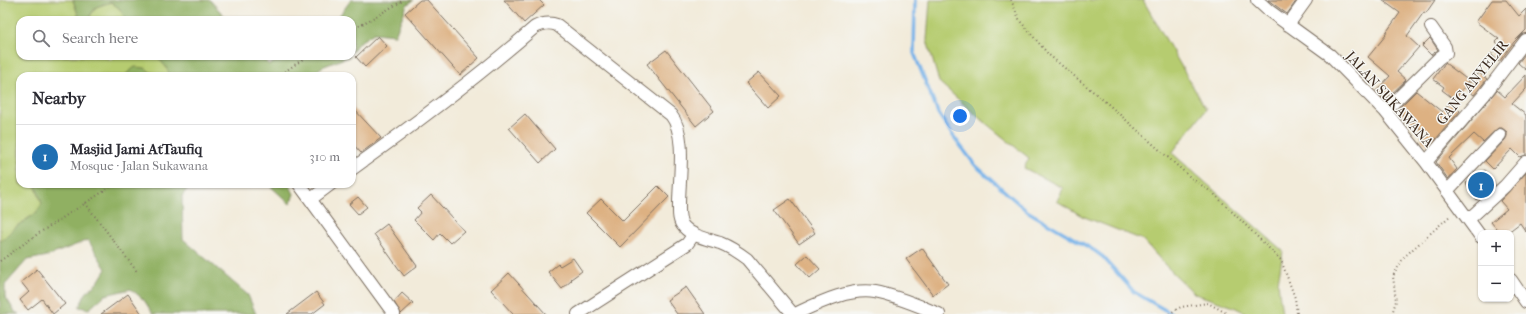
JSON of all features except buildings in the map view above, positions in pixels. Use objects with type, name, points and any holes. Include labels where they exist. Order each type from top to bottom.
[{"type":"street","name":"JALAN SUKAWANA","points":[[1257,0],[1288,25],[1330,55],[1385,111],[1426,162],[1478,232]]},
{"type":"street","points":[[1288,25],[1306,0]]},
{"type":"street","points":[[356,166],[423,118],[495,62],[535,27],[543,23],[550,23],[557,25],[639,91],[664,109],[676,121],[681,139],[680,222],[684,228],[694,234],[721,244],[747,259],[794,314],[819,302],[863,292],[874,292],[886,295],[939,314]]},
{"type":"street","points":[[1385,111],[1446,53],[1445,47],[1430,27]]},
{"type":"street","name":"GANG ANYELIR","points":[[1426,162],[1484,96],[1526,40]]},
{"type":"street","points":[[1447,191],[1500,135]]},
{"type":"street","points":[[1469,219],[1505,186],[1526,162]]},
{"type":"street","points":[[302,188],[394,314]]},
{"type":"street","points":[[310,199],[325,188]]},
{"type":"street","points":[[578,314],[687,244],[694,234]]},
{"type":"street","points":[[1514,284],[1526,302]]},
{"type":"path","points":[[356,28],[404,0]]},
{"type":"path","points":[[1011,0],[1020,21],[1049,56],[1108,104],[1190,176],[1214,194],[1281,260],[1295,298],[1297,314]]},
{"type":"path","points":[[284,72],[302,60]]},
{"type":"path","points":[[0,261],[39,233],[109,188]]},
{"type":"path","points":[[85,204],[138,274]]},
{"type":"path","points":[[1392,314],[1396,301],[1393,276],[1404,257],[1459,207]]},
{"type":"path","points":[[1169,314],[1181,307],[1208,303],[1228,314]]},
{"type":"green space","points":[[0,0],[73,0],[79,16],[16,16],[16,60],[160,60],[168,72],[16,72],[16,188],[36,188],[42,204],[36,213],[17,226],[0,242]]},
{"type":"green space","points":[[73,0],[210,0],[224,16],[124,16],[120,9],[111,2],[96,7],[90,16],[79,16]]},
{"type":"green space","points":[[351,0],[414,0],[407,5],[395,35],[374,33],[358,43],[356,46],[356,16],[339,16]]},
{"type":"green space","points":[[930,0],[1143,0],[1206,109],[1172,153],[1283,251],[1278,283],[1282,314],[1248,314],[1234,307],[1195,294],[1166,266],[1143,240],[1082,216],[1057,201],[1063,188],[1024,168],[1029,158],[978,117],[939,82],[927,40]]},
{"type":"green space","points":[[111,2],[120,9],[124,16],[90,16],[96,7]]},
{"type":"green space","points":[[160,60],[265,60],[269,65],[278,60],[340,60],[322,67],[315,72],[168,72]]},
{"type":"green space","points":[[135,67],[145,68],[150,72],[129,72]]},
{"type":"green space","points":[[36,188],[188,188],[182,196],[183,239],[248,295],[256,314],[153,314],[144,300],[131,289],[105,295],[89,309],[79,307],[86,293],[98,282],[106,269],[88,240],[48,256],[27,260],[5,285],[5,296],[15,312],[19,314],[0,314],[0,242],[17,226],[36,213],[42,204]]},
{"type":"green space","points":[[272,188],[291,188],[294,194],[290,204]]},
{"type":"waterway","points":[[915,0],[914,53],[938,113],[975,165],[1027,211],[1103,257],[1134,292],[1172,314]]},
{"type":"place","name":"Masjid Jami AtTaufiq","points":[[1481,185]]}]
